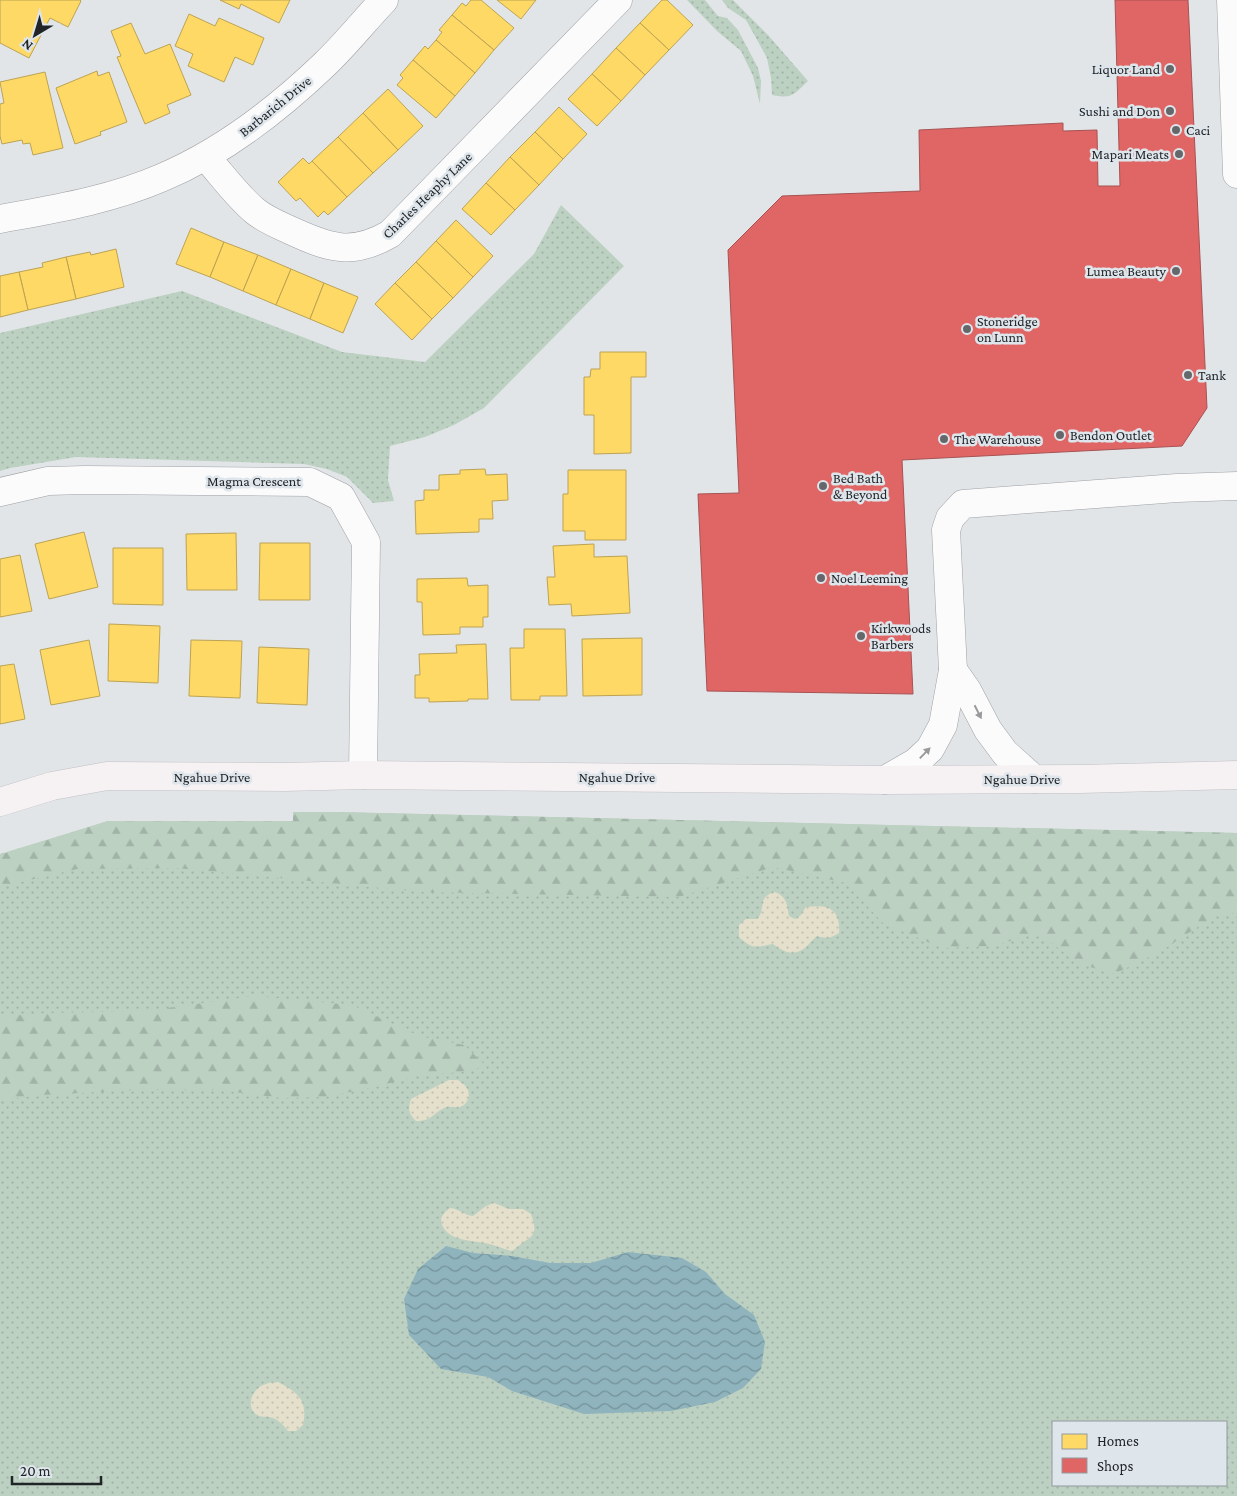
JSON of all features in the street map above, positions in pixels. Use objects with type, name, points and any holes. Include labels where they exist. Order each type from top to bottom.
[{"type":"main road","name":"Ngahue Drive","points":[[0,802],[52,786],[107,776],[285,777],[363,775],[885,780],[1237,775]]},
{"type":"street","name":"Barbarich Drive","points":[[0,219],[65,207],[131,189],[160,179],[206,157],[256,125],[326,64],[384,0]]},
{"type":"street","name":"Charles Heaphy Lane","points":[[206,157],[245,202],[267,220],[322,244],[357,247],[379,241],[390,234],[418,207],[618,0]]},
{"type":"street","points":[[1231,0],[1237,174]]},
{"type":"street","name":"Magma Crescent","points":[[0,492],[48,481],[67,480],[310,482],[341,496],[366,542],[363,775]]},
{"type":"street","points":[[885,780],[916,762],[930,749],[943,725],[953,670],[946,530],[950,518],[963,504],[1176,488],[1237,486]]},
{"type":"street","points":[[953,670],[967,690],[988,730],[1005,753],[1034,779]]},
{"type":"green space","points":[[687,0],[705,0],[718,16],[727,18],[738,30],[758,68],[761,81],[760,104],[753,76],[741,51],[717,31]]},
{"type":"green space","points":[[722,0],[733,0],[768,35],[808,81],[796,93],[789,96],[772,95],[767,58],[746,20],[728,8]]},
{"type":"green space","points":[[561,205],[624,266],[484,408],[454,425],[425,437],[390,446],[388,480],[394,501],[373,503],[347,477],[327,469],[304,464],[76,457],[0,471],[0,333],[182,291],[342,352],[425,362],[534,254]]},
{"type":"green space","points":[[293,812],[334,812],[1237,833],[1237,1496],[0,1496],[0,854],[108,821],[293,821]]},
{"type":"green space","points":[[293,812],[1237,833],[1237,913],[1216,915],[1161,951],[1114,974],[1077,963],[1038,932],[995,946],[942,948],[883,923],[846,883],[773,867],[679,897],[422,892],[176,868],[77,869],[0,887],[0,855],[108,821],[293,821]]},
{"type":"green space","points":[[254,996],[352,1005],[419,1036],[464,1045],[486,1066],[462,1072],[421,1075],[375,1087],[324,1097],[281,1098],[219,1090],[135,1090],[41,1095],[0,1100],[0,1016],[146,1011]]},
{"type":"sand","points":[[775,892],[784,899],[789,916],[795,919],[800,916],[806,907],[820,906],[831,909],[838,918],[839,933],[829,938],[817,936],[802,950],[793,953],[773,944],[758,947],[751,946],[739,937],[739,925],[746,919],[757,919],[766,897]]},
{"type":"sand","points":[[449,1080],[458,1080],[467,1088],[469,1096],[467,1102],[460,1107],[446,1107],[429,1118],[416,1121],[409,1111],[411,1099]]},
{"type":"sand","points":[[494,1203],[509,1209],[523,1209],[531,1214],[534,1233],[512,1251],[450,1235],[442,1225],[442,1217],[450,1208],[473,1216],[486,1206]]},
{"type":"sand","points":[[278,1382],[296,1394],[303,1404],[303,1425],[296,1431],[288,1431],[273,1418],[257,1415],[251,1407],[252,1397],[257,1389],[267,1383]]},
{"type":"water","points":[[446,1246],[473,1253],[512,1256],[550,1263],[591,1263],[628,1252],[682,1258],[706,1272],[725,1294],[754,1315],[765,1342],[761,1369],[743,1388],[715,1402],[671,1411],[584,1414],[512,1391],[488,1377],[441,1369],[409,1335],[404,1299],[418,1269]]},
{"type":"building: Homes","points":[[0,0],[81,1],[68,27],[50,18],[29,58],[0,43]]},
{"type":"building: Homes","points":[[220,0],[290,0],[279,23],[241,4],[239,9]]},
{"type":"building: Homes","points":[[471,0],[481,0],[514,28],[494,50],[452,15],[462,3],[466,6]]},
{"type":"building: Homes","points":[[497,0],[536,0],[521,19]]},
{"type":"building: Homes","points":[[662,0],[667,0],[693,25],[669,50],[640,23]]},
{"type":"building: Homes","points":[[189,14],[215,26],[219,18],[264,38],[253,65],[235,57],[224,82],[188,66],[193,54],[175,46]]},
{"type":"building: Homes","points":[[452,15],[494,50],[475,73],[436,40],[442,32],[439,30]]},
{"type":"building: Homes","points":[[131,23],[145,54],[170,44],[191,95],[167,105],[170,113],[145,124],[117,57],[121,56],[111,31]]},
{"type":"building: Homes","points":[[640,23],[669,50],[645,75],[616,48]]},
{"type":"building: Homes","points":[[436,40],[475,73],[455,96],[413,60],[425,46],[428,49]]},
{"type":"building: Homes","points":[[616,48],[645,75],[621,101],[592,74]]},
{"type":"building: Homes","points":[[413,60],[455,96],[436,118],[397,85],[403,78],[400,75]]},
{"type":"building: Homes","points":[[97,71],[98,76],[109,72],[127,122],[100,132],[101,135],[75,144],[56,88]]},
{"type":"building: Homes","points":[[45,72],[63,148],[33,155],[30,143],[23,144],[22,140],[2,144],[0,136],[0,104],[4,103],[0,82]]},
{"type":"building: Homes","points":[[592,74],[621,101],[597,126],[568,99]]},
{"type":"building: Homes","points":[[388,89],[423,126],[398,150],[363,113]]},
{"type":"building: Homes","points":[[559,107],[587,134],[563,159],[535,132]]},
{"type":"building: Homes","points":[[363,113],[398,150],[373,173],[338,137]]},
{"type":"building: Homes","points":[[535,132],[563,159],[539,185],[510,157]]},
{"type":"building: Homes","points":[[338,137],[373,173],[347,197],[312,161]]},
{"type":"building: Homes","points":[[510,157],[539,185],[515,210],[486,183]]},
{"type":"building: Homes","points":[[303,158],[309,164],[312,161],[347,197],[328,215],[324,211],[318,217],[300,198],[296,201],[278,182]]},
{"type":"building: Homes","points":[[486,183],[515,210],[491,235],[462,209]]},
{"type":"building: Homes","points":[[456,220],[493,256],[473,277],[436,241]]},
{"type":"building: Homes","points":[[191,228],[224,242],[210,277],[176,264]]},
{"type":"building: Homes","points":[[436,241],[473,277],[453,298],[416,262]]},
{"type":"building: Homes","points":[[224,242],[258,255],[243,291],[210,277]]},
{"type":"building: Homes","points":[[116,249],[124,287],[76,299],[66,257],[90,252],[91,255]]},
{"type":"building: Homes","points":[[258,255],[291,269],[276,305],[243,291]]},
{"type":"building: Homes","points":[[66,257],[76,299],[28,310],[19,272],[43,267],[42,263]]},
{"type":"building: Homes","points":[[416,262],[453,298],[432,319],[395,283]]},
{"type":"building: Homes","points":[[291,269],[324,283],[310,319],[276,305]]},
{"type":"building: Homes","points":[[19,272],[28,310],[0,317],[0,276]]},
{"type":"building: Homes","points":[[324,283],[358,297],[343,333],[310,319]]},
{"type":"building: Homes","points":[[395,283],[432,319],[412,340],[375,304]]},
{"type":"building: Homes","points":[[600,352],[646,352],[646,377],[631,377],[631,453],[594,454],[594,415],[584,415],[584,377],[590,377],[591,369],[600,369]]},
{"type":"building: Homes","points":[[485,469],[486,475],[507,474],[508,500],[492,501],[493,519],[479,519],[479,532],[416,534],[415,501],[424,500],[424,490],[439,490],[439,475],[460,474],[460,470]]},
{"type":"building: Homes","points":[[568,470],[626,470],[626,540],[585,540],[585,531],[563,531],[563,494],[568,494]]},
{"type":"building: Homes","points":[[84,532],[98,587],[49,599],[35,544]]},
{"type":"building: Homes","points":[[236,533],[237,590],[187,590],[186,534]]},
{"type":"building: Homes","points":[[260,543],[310,543],[310,600],[259,600]]},
{"type":"building: Homes","points":[[594,544],[594,557],[627,556],[630,613],[572,616],[571,604],[549,605],[547,577],[555,577],[553,546]]},
{"type":"building: Homes","points":[[113,548],[163,548],[163,605],[113,604]]},
{"type":"building: Homes","points":[[20,555],[32,611],[0,617],[0,559]]},
{"type":"building: Homes","points":[[467,578],[468,586],[488,585],[488,617],[483,617],[483,627],[460,627],[460,634],[423,635],[422,602],[417,602],[417,579]]},
{"type":"building: Homes","points":[[109,624],[160,626],[158,683],[108,681]]},
{"type":"building: Homes","points":[[524,629],[565,629],[567,696],[540,696],[540,700],[511,700],[510,648],[524,648]]},
{"type":"building: Homes","points":[[642,638],[642,695],[583,696],[582,639]]},
{"type":"building: Homes","points":[[89,640],[100,696],[51,705],[40,650]]},
{"type":"building: Homes","points":[[191,640],[242,641],[240,698],[189,696]]},
{"type":"building: Homes","points":[[486,644],[488,699],[429,702],[429,698],[415,698],[415,675],[420,675],[419,654],[457,653],[456,645]]},
{"type":"building: Homes","points":[[259,647],[309,649],[307,705],[257,703]]},
{"type":"building: Homes","points":[[14,664],[25,719],[0,724],[0,666]]},
{"type":"building: Shops","name":"Stoneridge on Lunn","points":[[1115,0],[1188,0],[1207,408],[1182,446],[902,460],[913,694],[707,691],[698,494],[739,493],[728,250],[782,196],[920,191],[919,130],[1063,123],[1063,131],[1097,130],[1098,186],[1120,186]]},
{"type":"place","name":"Liquor Land","points":[[1170,69]]},
{"type":"place","name":"Sushi and Don","points":[[1170,111]]},
{"type":"place","name":"Caci","points":[[1176,130]]},
{"type":"place","name":"Mapari Meats","points":[[1179,154]]},
{"type":"place","name":"Lumea Beauty","points":[[1176,271]]},
{"type":"place","name":"Stoneridge on Lunn","points":[[967,329]]},
{"type":"place","name":"Tank","points":[[1188,375]]},
{"type":"place","name":"Bendon Outlet","points":[[1060,435]]},
{"type":"place","name":"The Warehouse","points":[[944,439]]},
{"type":"place","name":"Bed Bath & Beyond","points":[[823,486]]},
{"type":"place","name":"Noel Leeming","points":[[821,578]]},
{"type":"place","name":"Kirkwoods Barbers","points":[[861,636]]}]
